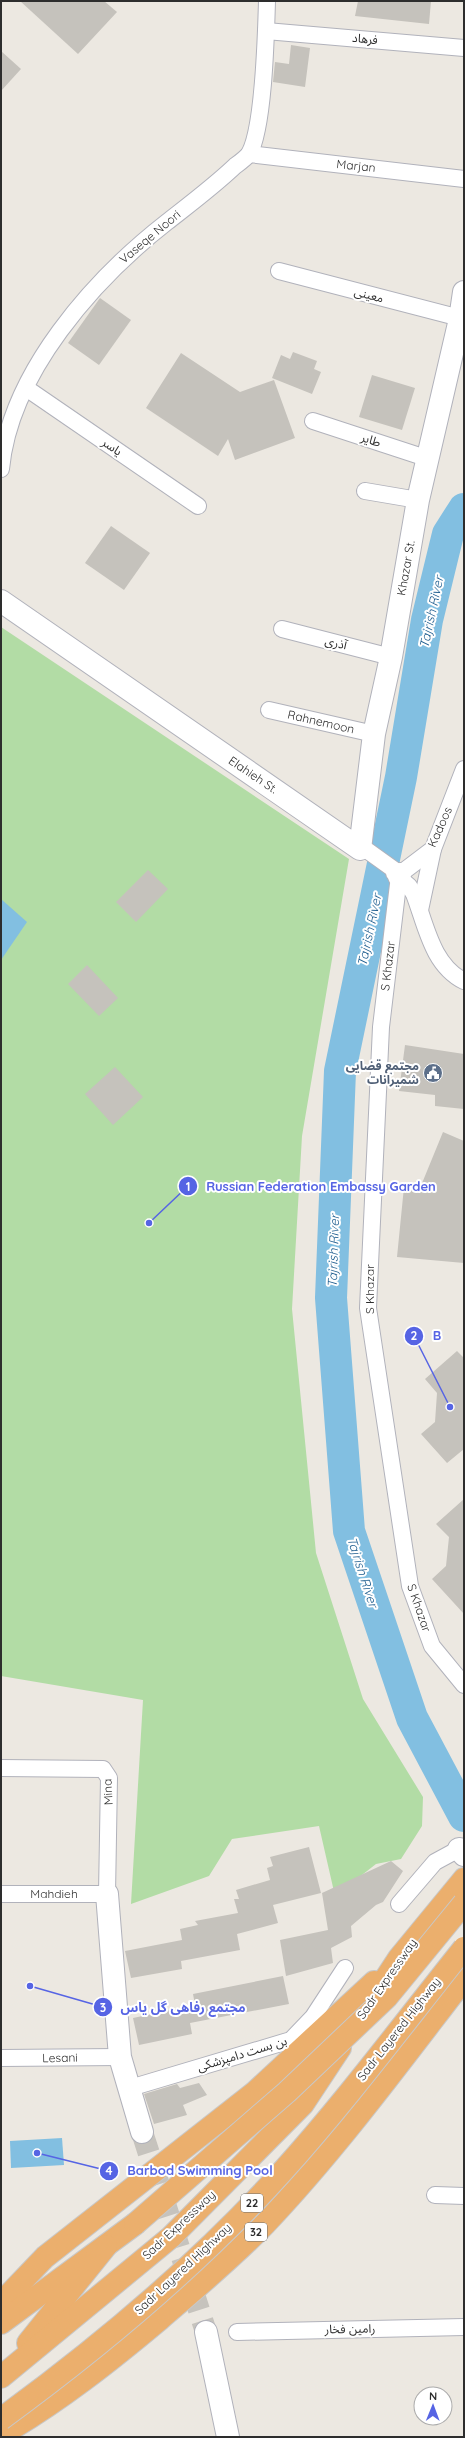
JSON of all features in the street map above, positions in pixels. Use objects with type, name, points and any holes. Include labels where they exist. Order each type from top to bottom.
[{"type":"highway","name":"Sadr Expressway","points":[[1,2376],[171,2237],[303,2104],[399,1958],[463,1888]]},
{"type":"highway","points":[[1,2323],[135,2224],[287,2092],[387,1997],[463,1888]]},
{"type":"highway","name":"Sadr Layered Highway","points":[[1,2419],[101,2342],[218,2238],[281,2174],[332,2114],[464,1948]]},
{"type":"highway","points":[[1,2303],[45,2257],[254,2093],[399,1958]]},
{"type":"highway","name":"32","points":[[1,2435],[29,2419],[119,2353],[210,2276],[265,2224],[347,2131],[464,1980]]},
{"type":"highway","points":[[1,2376],[106,2246]]},
{"type":"street","points":[[249,154],[258,120],[266,31],[267,1]]},
{"type":"street","name":"فرهاد","points":[[266,31],[464,48]]},
{"type":"street","name":"Marjan","points":[[249,154],[464,179]]},
{"type":"street","name":"Vaseqe Noori","points":[[1,470],[3,451],[9,430],[26,388],[52,344],[95,287],[133,248],[223,178],[249,154]]},
{"type":"street","name":"معینی","points":[[279,271],[462,319]]},
{"type":"street","name":"Khazar St.","points":[[361,848],[374,734],[390,657],[418,500],[462,319],[464,292]]},
{"type":"street","name":"یاسر","points":[[26,388],[198,506]]},
{"type":"street","name":"طایر","points":[[313,421],[429,458]]},
{"type":"street","points":[[365,491],[418,500]]},
{"type":"street","name":"Elahieh St.","points":[[1,602],[400,875],[414,894],[440,961],[453,976],[464,981]]},
{"type":"street","name":"آذری","points":[[282,629],[390,657]]},
{"type":"street","name":"Rahnemoon","points":[[269,710],[374,734]]},
{"type":"street","name":"Kadoos","points":[[400,875],[433,849],[464,769]]},
{"type":"street","points":[[420,910],[433,849]]},
{"type":"street","name":"S Khazar","points":[[400,875],[381,1027],[368,1308],[410,1586],[432,1646],[464,1685]]},
{"type":"street","name":"Mina","points":[[1,1768],[103,1769],[107,1773],[109,1778],[107,1894]]},
{"type":"street","points":[[399,1904],[435,1862],[461,1852]]},
{"type":"street","name":"Mahdieh","points":[[1,1894],[107,1894]]},
{"type":"street","points":[[107,1894],[120,2057],[142,2132]]},
{"type":"street","name":"بن بست دامپزشکی","points":[[130,2088],[291,2040],[313,2017],[345,1968]]},
{"type":"street","name":"Lesani","points":[[1,2058],[120,2057]]},
{"type":"street","points":[[435,2195],[464,2196]]},
{"type":"street","name":"رامین فخار","points":[[237,2332],[464,2327]]},
{"type":"street","points":[[206,2332],[228,2437]]},
{"type":"green space","points":[[1,627],[349,859],[302,1136],[292,1309],[316,1553],[363,1699],[423,1797],[422,1826],[401,1859],[376,1864],[335,1896],[319,1826],[232,1839],[209,1876],[131,1904],[143,1700],[1,1676]]},
{"type":"water","points":[[1,899],[27,922],[1,960]]},
{"type":"water","points":[[62,2138],[64,2165],[11,2168],[10,2141]]},
{"type":"building","points":[[20,1],[104,1],[117,12],[78,54]]},
{"type":"building","points":[[358,1],[431,1],[429,24],[355,16]]},
{"type":"building","points":[[291,45],[310,48],[305,87],[273,82],[275,62],[289,64]]},
{"type":"building","points":[[1,51],[21,69],[1,91]]},
{"type":"building","points":[[100,298],[131,320],[99,365],[68,343]]},
{"type":"building","points":[[293,352],[317,361],[314,369],[321,372],[312,394],[272,378],[281,355],[290,359]]},
{"type":"building","points":[[181,353],[240,392],[274,380],[295,438],[235,460],[228,439],[218,456],[146,408]]},
{"type":"building","points":[[372,375],[415,388],[402,430],[359,417]]},
{"type":"building","points":[[111,526],[150,553],[124,590],[85,563]]},
{"type":"building","points":[[148,870],[168,889],[136,922],[116,902]]},
{"type":"building","points":[[87,965],[118,998],[99,1016],[68,984]]},
{"type":"building","name":"مجتمع قضایی شمیرانات","points":[[405,1045],[464,1054],[464,1109],[435,1106],[435,1095],[399,1091]]},
{"type":"building","points":[[115,1067],[143,1097],[113,1125],[85,1094]]},
{"type":"building","points":[[443,1132],[464,1141],[464,1263],[397,1257],[404,1187],[418,1193]]},
{"type":"building","points":[[457,1351],[464,1358],[464,1449],[447,1463],[421,1434],[435,1422],[437,1393],[425,1379]]},
{"type":"building","points":[[464,1499],[464,1614],[432,1579],[446,1566],[449,1537],[436,1524]]},
{"type":"building","points":[[309,1847],[321,1893],[273,1905],[278,1923],[237,1934],[240,1950],[181,1961],[182,1969],[131,1978],[125,1951],[182,1940],[180,1929],[198,1925],[195,1921],[238,1913],[234,1899],[239,1899],[236,1890],[270,1880],[267,1868],[273,1866],[270,1857]]},
{"type":"building","points":[[391,1861],[403,1871],[383,1902],[376,1905],[351,1926],[352,1937],[331,1948],[333,1963],[286,1976],[280,1940],[328,1930],[322,1893]]},
{"type":"building","points":[[283,1976],[289,2004],[190,2023],[192,2034],[139,2045],[133,2018],[195,2005],[193,1994]]},
{"type":"building","points":[[199,2083],[207,2095],[183,2105],[187,2115],[154,2124],[144,2094],[177,2084],[180,2088]]},
{"type":"waterway","name":"Tajrish River","points":[[464,509],[448,534],[427,620],[401,777],[340,1071],[331,1298],[349,1531],[412,1718],[464,1816]]},
{"type":"tunnel","points":[[142,2132],[206,2332]]},
{"type":"place","name":"مجتمع قضایی شمیرانات","points":[[433,1073]]},
{"type":"place","name":"Russian Federation Embassy Garden","points":[[149,1223]]},
{"type":"place","name":"B","points":[[450,1407]]},
{"type":"place","name":"مجتمع رفاهی گل یاس","points":[[30,1986]]},
{"type":"place","name":"Barbod Swimming Pool","points":[[37,2153]]}]
